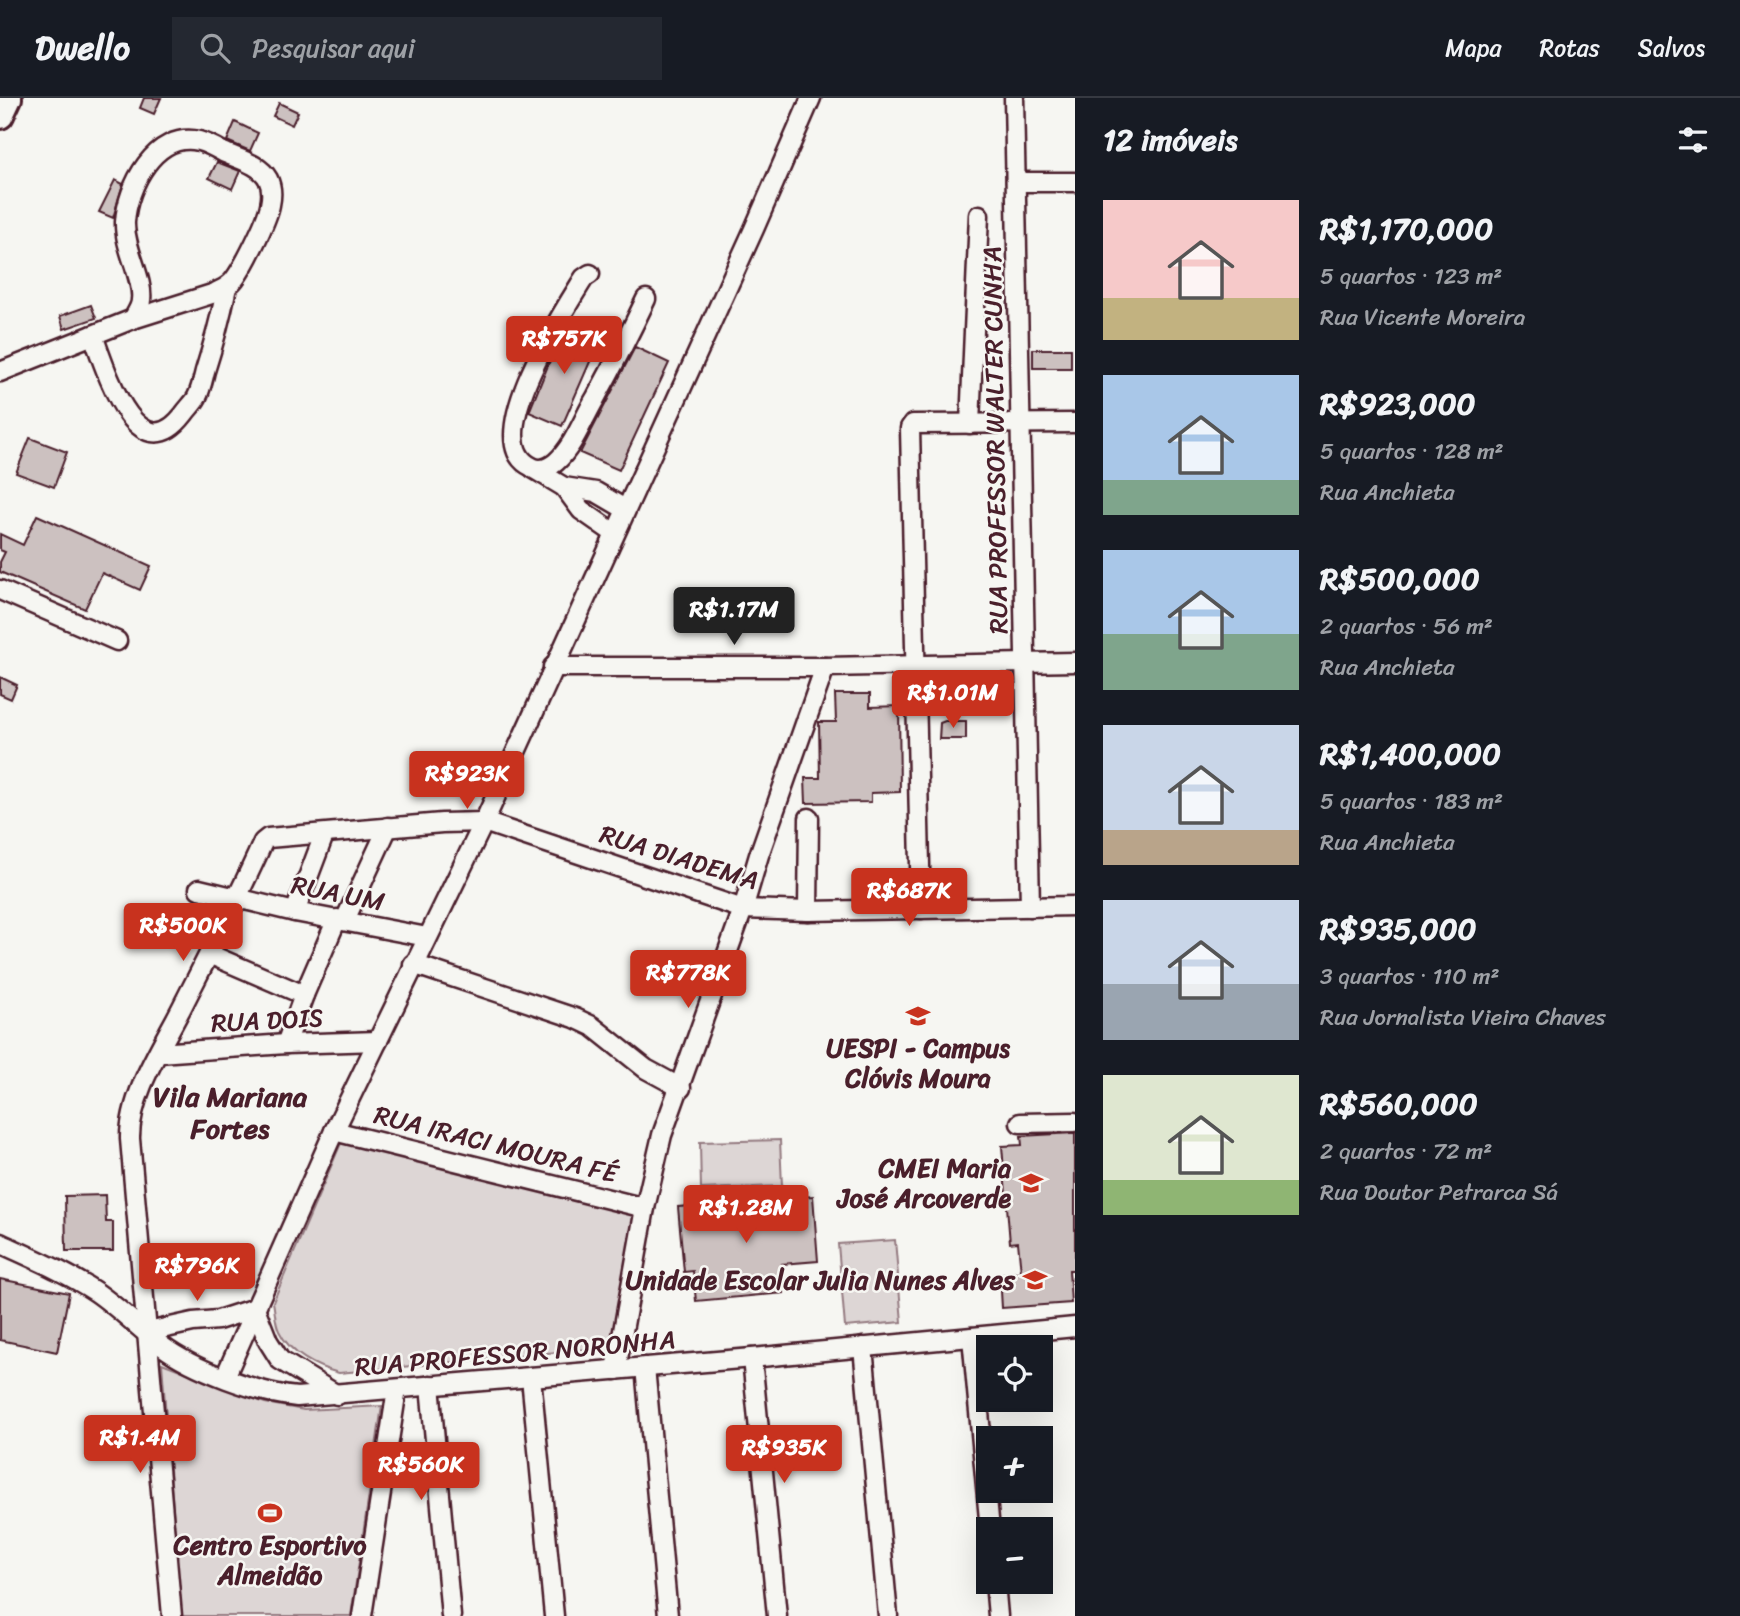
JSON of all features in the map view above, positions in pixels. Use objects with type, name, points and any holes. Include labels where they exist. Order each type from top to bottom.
[{"type":"highway","points":[[0,114],[8,98]]},
{"type":"street","points":[[225,1377],[334,1131],[484,822],[811,98]]},
{"type":"street","name":"RUA PROFESSOR WALTER CUNHA","points":[[1014,98],[1030,907]]},
{"type":"street","points":[[0,372],[133,319],[227,287],[241,270],[270,206],[272,190],[259,168],[198,141],[181,141],[154,154],[129,201],[125,222],[126,241],[141,287],[142,299],[133,319]]},
{"type":"street","points":[[1016,182],[1075,182]]},
{"type":"street","points":[[970,424],[979,215]]},
{"type":"street","points":[[590,274],[584,278],[556,322],[531,372],[518,409],[513,438],[516,452],[524,463],[564,487],[596,492],[625,509]]},
{"type":"street","points":[[93,335],[113,390],[136,424],[149,433],[163,432],[175,425],[197,396],[227,287]]},
{"type":"street","points":[[534,469],[547,468],[574,439],[615,364],[646,299]]},
{"type":"street","points":[[921,909],[910,428],[913,424],[1075,423]]},
{"type":"street","points":[[564,487],[581,510],[614,533]]},
{"type":"street","points":[[0,590],[117,641]]},
{"type":"street","points":[[553,667],[825,667],[1075,662]]},
{"type":"street","points":[[616,1370],[645,1208],[662,1135],[681,1088],[825,667]]},
{"type":"street","points":[[808,911],[809,818]]},
{"type":"street","points":[[172,1616],[130,1132],[135,1104],[263,842],[268,838],[324,835],[388,827],[484,822]]},
{"type":"street","name":"RUA DIADEMA","points":[[484,822],[743,909],[808,911],[1075,906]]},
{"type":"street","points":[[286,1044],[304,995],[388,827]]},
{"type":"street","points":[[295,912],[324,835]]},
{"type":"street","name":"RUA UM","points":[[199,889],[295,912],[426,937]]},
{"type":"street","points":[[209,954],[304,995]]},
{"type":"street","points":[[413,964],[565,1014],[592,1026],[646,1069],[681,1088]]},
{"type":"street","name":"RUA DOIS","points":[[159,1053],[378,1041]]},
{"type":"street","points":[[1020,1123],[1075,1122]]},
{"type":"street","name":"RUA IRACI MOURA FÉ","points":[[334,1131],[645,1208]]},
{"type":"street","name":"RUA PROFESSOR NORONHA","points":[[0,1243],[96,1292],[162,1346],[184,1360],[276,1395],[297,1397],[752,1359],[1075,1327]]},
{"type":"street","points":[[148,1332],[218,1320],[255,1308]]},
{"type":"street","points":[[255,1308],[268,1341],[280,1360],[337,1395]]},
{"type":"street","points":[[972,1337],[989,1517]]},
{"type":"street","points":[[863,1347],[888,1616]]},
{"type":"street","points":[[752,1359],[776,1616]]},
{"type":"street","points":[[645,1367],[668,1616]]},
{"type":"street","points":[[531,1377],[554,1616]]},
{"type":"street","points":[[430,1385],[451,1616]]},
{"type":"street","points":[[362,1616],[397,1389]]},
{"type":"street","points":[[996,1594],[998,1616]]},
{"type":"shaded area","points":[[780,1140],[782,1186],[701,1189],[700,1142]]},
{"type":"shaded area","points":[[341,1143],[637,1212],[610,1347],[339,1373],[321,1367],[297,1353],[279,1331],[273,1302]]},
{"type":"shaded area","points":[[895,1240],[902,1322],[845,1327],[838,1244]]},
{"type":"shaded area","name":"Centro Esportivo Almeidão","points":[[162,1363],[265,1403],[304,1410],[382,1406],[351,1616],[181,1616]]},
{"type":"building","points":[[144,98],[161,98],[154,114],[140,108]]},
{"type":"building","points":[[279,103],[298,112],[292,125],[273,116]]},
{"type":"building","points":[[235,122],[258,133],[250,151],[227,141]]},
{"type":"building","points":[[217,162],[240,171],[232,189],[209,178]]},
{"type":"building","points":[[115,180],[123,184],[113,218],[99,212]]},
{"type":"building","points":[[91,305],[96,318],[64,329],[60,316]]},
{"type":"building","points":[[568,327],[599,341],[562,426],[529,412],[551,358]]},
{"type":"building","points":[[635,347],[669,363],[619,470],[580,453]]},
{"type":"building","points":[[1033,349],[1071,349],[1071,368],[1033,368]]},
{"type":"building","points":[[30,438],[67,452],[54,487],[16,473]]},
{"type":"building","points":[[37,515],[151,566],[140,590],[102,573],[85,609],[0,572],[0,562],[5,552],[0,550],[0,534],[23,545]]},
{"type":"building","points":[[0,677],[17,685],[11,699],[0,694]]},
{"type":"building","points":[[835,694],[870,694],[870,707],[899,706],[900,792],[871,793],[871,802],[806,803],[805,778],[820,778],[819,722],[836,722]]},
{"type":"building","points":[[966,721],[966,739],[939,739],[940,723]]},
{"type":"building","name":"CMEI Maria José Arcoverde","points":[[1075,1133],[1075,1270],[1069,1270],[1071,1303],[1002,1308],[1000,1274],[1021,1272],[1018,1242],[1010,1243],[1002,1146],[1022,1145],[1021,1136]]},
{"type":"building","points":[[105,1195],[106,1222],[113,1222],[113,1251],[66,1251],[65,1196]]},
{"type":"building","points":[[813,1196],[818,1261],[782,1264],[784,1293],[696,1301],[693,1271],[684,1272],[678,1207]]},
{"type":"building","points":[[0,1279],[69,1293],[57,1352],[0,1340]]},
{"type":"place","name":"UESPI - Campus Clóvis Moura","points":[[918,1016]]},
{"type":"place","name":"CMEI Maria José Arcoverde","points":[[1031,1183]]},
{"type":"place","name":"Unidade Escolar Julia Nunes Alves","points":[[1035,1280]]},
{"type":"place","name":"Centro Esportivo Almeidão","points":[[270,1513]]},
{"type":"district","name":"Vila Mariana Fortes","points":[[230,1112]]}]
